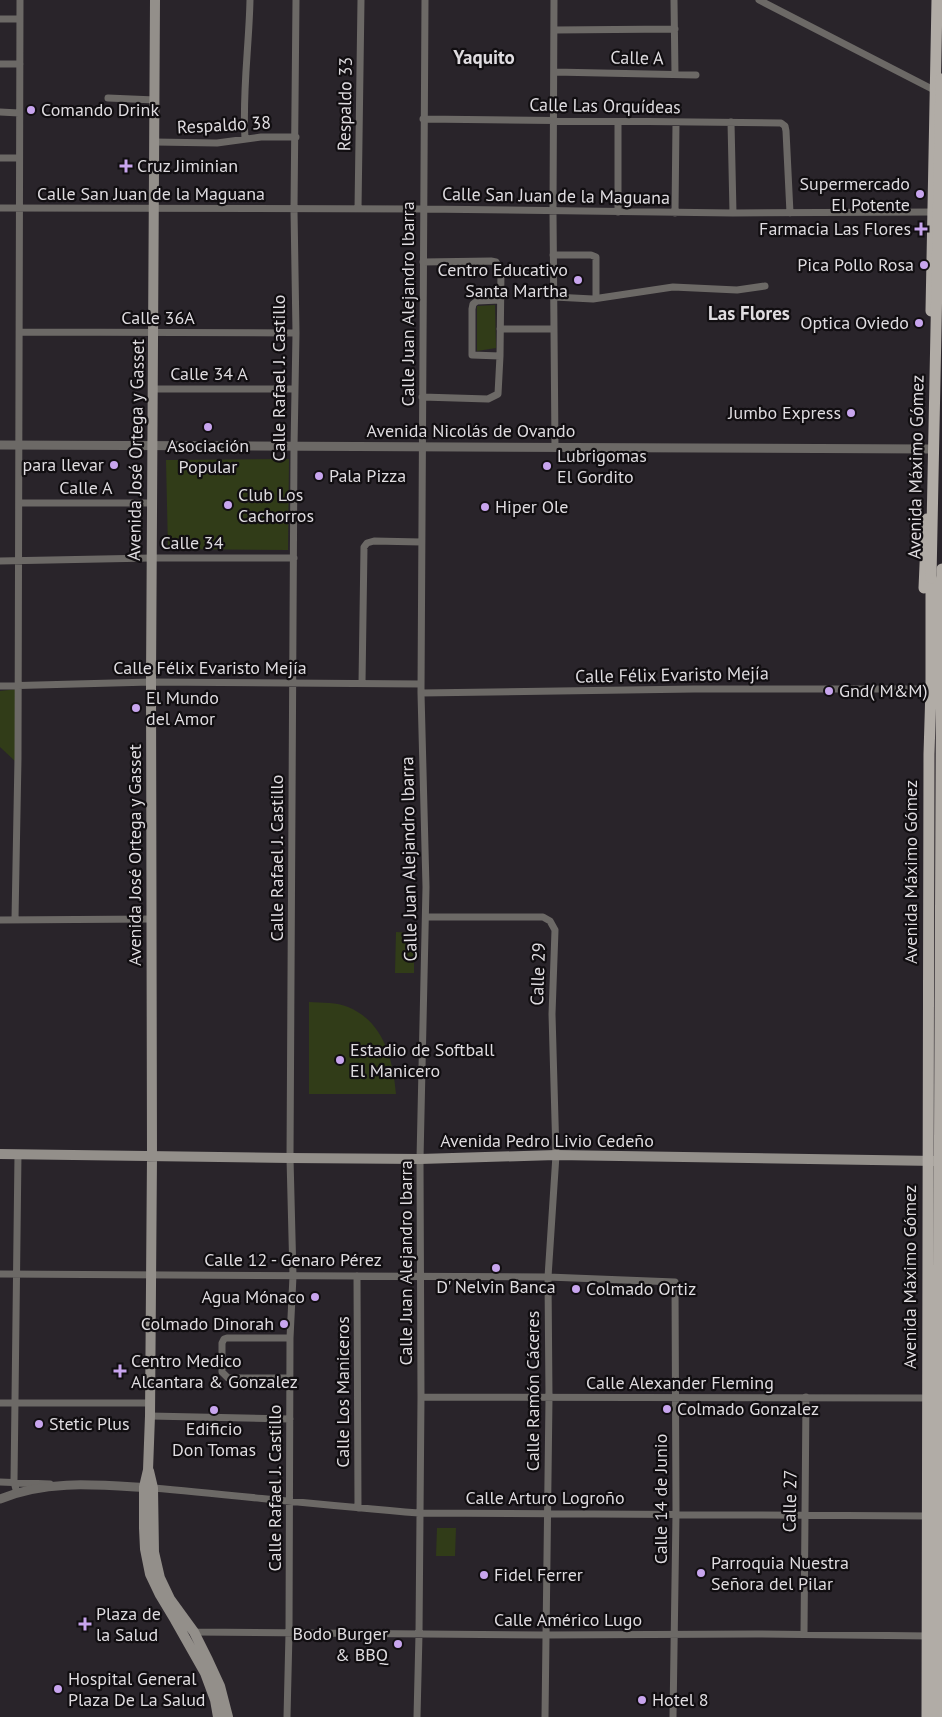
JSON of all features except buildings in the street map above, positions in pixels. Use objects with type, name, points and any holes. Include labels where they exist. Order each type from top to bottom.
[{"type":"main road","name":"Avenida José Ortega y Gasset","points":[[155,0],[154,446],[151,558],[152,1156],[148,1470],[154,1552],[160,1578],[170,1599],[194,1632],[217,1679],[228,1717]]},
{"type":"main road","points":[[929,754],[924,688],[924,588],[937,212],[934,90],[937,0]]},
{"type":"main road","name":"Avenida Máximo Gómez","points":[[937,1717],[933,1516],[936,1161],[929,754],[936,578],[942,27]]},
{"type":"main road","name":"Avenida Nicolás de Ovando","points":[[930,449],[942,450]]},
{"type":"main road","name":"Avenida Máximo Gómez","points":[[936,1161],[941,1044],[942,754],[936,578],[942,569]]},
{"type":"main road","name":"Avenida Pedro Livio Cedeño","points":[[0,1154],[290,1158],[556,1155],[936,1161]]},
{"type":"main road","name":"Avenida José Ortega y Gasset","points":[[149,1488],[145,1549],[150,1574],[205,1673],[216,1700],[218,1717]]},
{"type":"main road","name":"Avenida Máximo Gómez","points":[[927,1717],[935,1636]]},
{"type":"street","points":[[15,919],[20,445],[20,0]]},
{"type":"street","points":[[245,139],[244,105],[250,34],[250,0]]},
{"type":"street","name":"Calle Rafael J. Castillo","points":[[287,1717],[290,1338],[293,1276],[290,1158],[296,333],[294,210],[296,0]]},
{"type":"street","name":"Respaldo 33","points":[[358,209],[361,0]]},
{"type":"street","name":"Calle Juan Alejandro lbarra","points":[[417,1717],[421,1397],[420,1158],[426,917],[421,693],[425,0]]},
{"type":"street","points":[[554,0],[553,329],[555,448]]},
{"type":"street","name":"Calle A","points":[[554,72],[675,74],[674,0]]},
{"type":"street","points":[[759,0],[934,90]]},
{"type":"street","points":[[0,19],[20,19]]},
{"type":"street","points":[[554,30],[675,29]]},
{"type":"street","points":[[0,64],[20,64]]},
{"type":"street","points":[[675,74],[696,75]]},
{"type":"street","points":[[108,98],[155,100]]},
{"type":"street","points":[[0,112],[19,113]]},
{"type":"street","name":"Calle Las Orquídeas","points":[[423,119],[781,123],[786,126],[790,213]]},
{"type":"street","points":[[618,122],[618,212]]},
{"type":"street","points":[[675,213],[676,122]]},
{"type":"street","points":[[732,122],[733,213]]},
{"type":"street","name":"Respaldo 38","points":[[155,142],[217,143],[245,139],[296,137]]},
{"type":"street","points":[[0,158],[19,158]]},
{"type":"street","name":"Calle San Juan de la Maguana","points":[[0,208],[358,209],[675,213],[937,212]]},
{"type":"street","points":[[554,255],[591,255],[596,257],[596,298]]},
{"type":"street","points":[[422,397],[488,399],[498,394],[501,271],[500,266],[492,261],[423,262]]},
{"type":"street","points":[[554,297],[596,298],[673,287],[737,290],[765,286]]},
{"type":"street","points":[[500,300],[477,301],[473,304],[472,309],[472,356],[500,356]]},
{"type":"street","points":[[500,329],[553,329]]},
{"type":"street","name":"Calle 36A","points":[[20,332],[296,333]]},
{"type":"street","name":"Calle 34 A","points":[[154,389],[295,389]]},
{"type":"street","name":"Avenida Nicolás de Ovando","points":[[0,445],[930,449]]},
{"type":"street","name":"Calle A","points":[[19,503],[152,503]]},
{"type":"street","points":[[362,683],[364,547],[367,543],[374,541],[421,542]]},
{"type":"street","name":"Calle 34","points":[[0,561],[294,558]]},
{"type":"street","name":"Calle Félix Evaristo Mejía","points":[[0,686],[18,684],[151,682],[421,684]]},
{"type":"street","name":"Calle Félix Evaristo Mejía","points":[[421,693],[694,688],[924,688]]},
{"type":"street","name":"Calle 29","points":[[426,917],[542,917],[550,921],[555,930],[552,1014],[556,1155]]},
{"type":"street","points":[[0,920],[152,919]]},
{"type":"street","points":[[17,1493],[14,1482],[18,1154]]},
{"type":"street","name":"Calle Ramón Cáceres","points":[[545,1717],[549,1398],[548,1277],[556,1155]]},
{"type":"street","name":"Calle 12 - Genaro Pérez","points":[[0,1274],[548,1277],[675,1282]]},
{"type":"street","name":"Calle Los Maniceros","points":[[357,1276],[358,1508]]},
{"type":"street","name":"Calle 14 de Junio","points":[[673,1717],[676,1514],[675,1282]]},
{"type":"street","points":[[290,1338],[224,1339],[222,1343],[222,1372],[228,1378],[290,1378]]},
{"type":"street","name":"Calle Alexander Fleming","points":[[421,1397],[933,1398]]},
{"type":"street","name":"Calle 27","points":[[804,1634],[806,1398]]},
{"type":"street","points":[[0,1403],[149,1403]]},
{"type":"street","points":[[150,1416],[290,1419]]},
{"type":"street","points":[[0,1482],[149,1488]]},
{"type":"street","points":[[0,1499],[17,1493],[61,1484]]},
{"type":"street","name":"Calle Arturo Logroño","points":[[149,1488],[419,1513],[933,1516]]},
{"type":"street","points":[[176,1620],[194,1632]]},
{"type":"street","name":"Calle Américo Lugo","points":[[194,1632],[935,1636]]},
{"type":"green space","points":[[495,305],[496,348],[477,351],[477,306]]},
{"type":"green space","name":"Club Los Cachorros","points":[[289,459],[288,550],[168,549],[166,460]]},
{"type":"green space","points":[[18,689],[16,762],[0,747],[0,691]]},
{"type":"green space","points":[[396,932],[414,933],[414,973],[395,973]]},
{"type":"green space","points":[[309,1002],[344,1005],[370,1022],[378,1032],[389,1055],[396,1094],[309,1094]]},
{"type":"green space","points":[[437,1528],[456,1528],[455,1556],[436,1556]]},
{"type":"place","name":"Comando Drink","points":[[31,110]]},
{"type":"place","name":"Cruz Jiminian","points":[[126,166]]},
{"type":"place","name":"Supermercado El Potente","points":[[920,194]]},
{"type":"place","name":"Farmacia Las Flores","points":[[921,229]]},
{"type":"place","name":"Pica Pollo Rosa","points":[[924,265]]},
{"type":"place","name":"Centro Educativo Santa Martha","points":[[578,280]]},
{"type":"place","name":"Optica Oviedo","points":[[919,323]]},
{"type":"place","name":"Jumbo Express","points":[[851,413]]},
{"type":"place","name":"Asociación Popular","points":[[208,427]]},
{"type":"place","name":"para llevar","points":[[114,465]]},
{"type":"place","name":"Lubrigomas El Gordito","points":[[547,466]]},
{"type":"place","name":"Pala Pizza","points":[[319,476]]},
{"type":"place","name":"Club Los Cachorros","points":[[228,505]]},
{"type":"place","name":"Hiper Ole","points":[[485,507]]},
{"type":"place","name":"Gnd( M&M)","points":[[829,691]]},
{"type":"place","name":"El Mundo del Amor","points":[[136,708]]},
{"type":"place","name":"Estadio de Softball El Manicero","points":[[340,1060]]},
{"type":"place","name":"D' Nelvin Banca","points":[[496,1268]]},
{"type":"place","name":"Colmado Ortiz","points":[[576,1289]]},
{"type":"place","name":"Agua Mónaco","points":[[315,1297]]},
{"type":"place","name":"Colmado Dinorah","points":[[284,1324]]},
{"type":"place","name":"Centro Medico Alcantara & Gonzalez","points":[[120,1371]]},
{"type":"place","name":"Colmado Gonzalez","points":[[667,1409]]},
{"type":"place","name":"Edificio Don Tomas","points":[[214,1410]]},
{"type":"place","name":"Stetic Plus","points":[[39,1424]]},
{"type":"place","name":"Parroquia Nuestra Señora del Pilar","points":[[701,1573]]},
{"type":"place","name":"Fidel Ferrer","points":[[484,1575]]},
{"type":"place","name":"Plaza de la Salud","points":[[85,1624]]},
{"type":"place","name":"Bodo Burger & BBQ","points":[[398,1644]]},
{"type":"place","name":"Hospital General Plaza De La Salud","points":[[58,1689]]},
{"type":"place","name":"Hotel 8","points":[[642,1700]]},
{"type":"district","name":"Yaquito","points":[[484,57]]},
{"type":"district","name":"Las Flores","points":[[749,313]]}]
